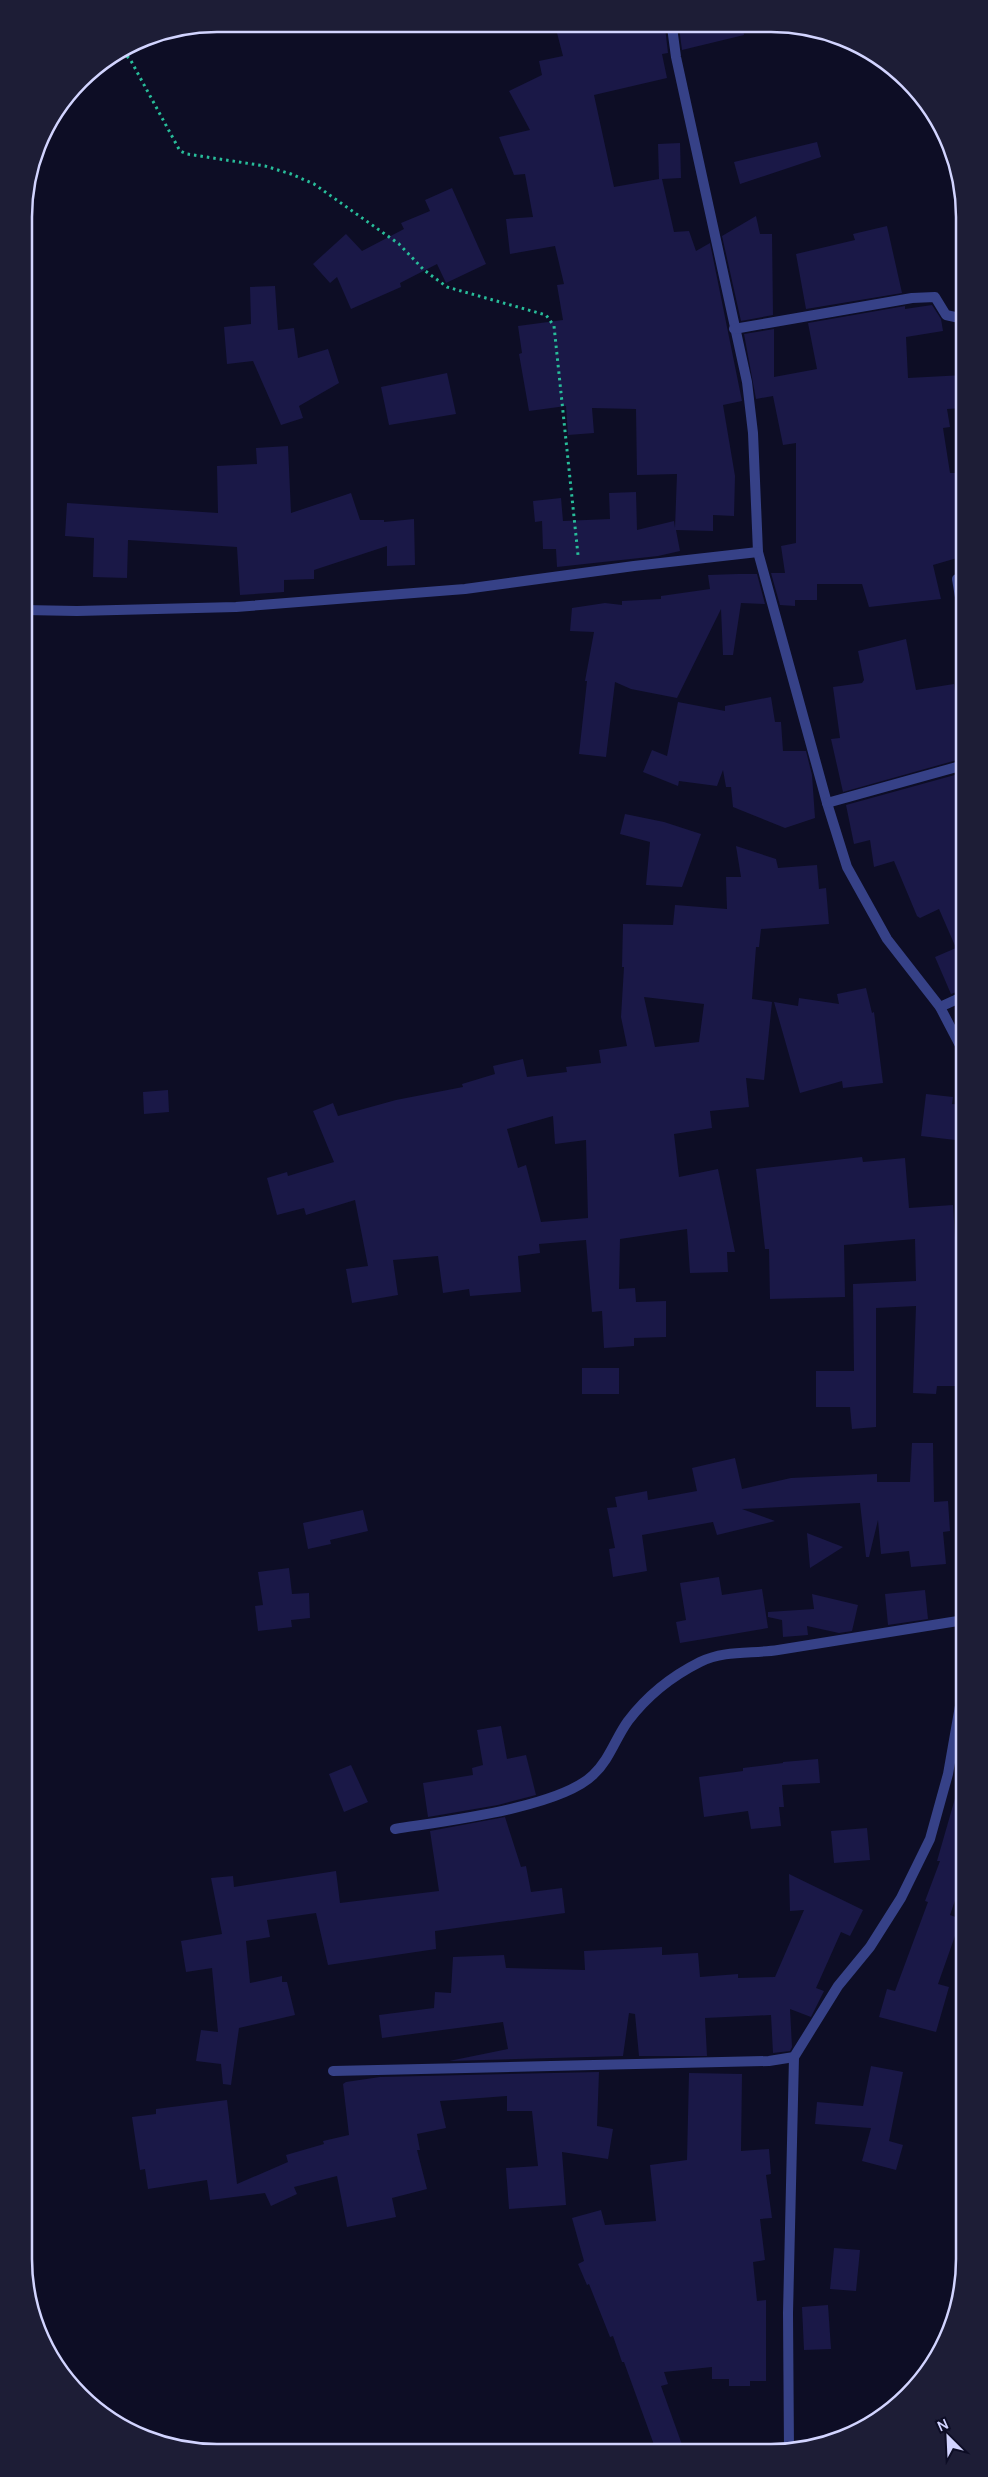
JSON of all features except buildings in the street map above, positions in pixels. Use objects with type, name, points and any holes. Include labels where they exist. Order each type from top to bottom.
[{"type":"street","points":[[673,32],[676,57],[747,382],[753,433],[758,552],[827,803],[847,867],[886,939],[940,1007],[956,1038]]},
{"type":"street","points":[[734,328],[912,298],[935,297],[946,315],[956,317]]},
{"type":"street","points":[[32,610],[77,611],[236,607],[465,589],[758,552]]},
{"type":"street","points":[[827,803],[956,767]]},
{"type":"street","points":[[940,1007],[956,1000]]},
{"type":"street","points":[[395,1829],[470,1817],[524,1805],[579,1786],[608,1759],[628,1722],[646,1701],[673,1676],[702,1661],[722,1654],[775,1650],[956,1621]]},
{"type":"street","points":[[788,2444],[788,2313],[794,2057],[838,1986],[870,1947],[901,1898],[930,1840],[948,1774],[956,1728]]},
{"type":"street","points":[[333,2071],[769,2061],[794,2057]]},
{"type":"path","points":[[127,56],[180,150],[188,154],[264,166],[291,174],[314,184],[399,244],[424,270],[447,287],[546,315],[551,319],[580,573]]}]
